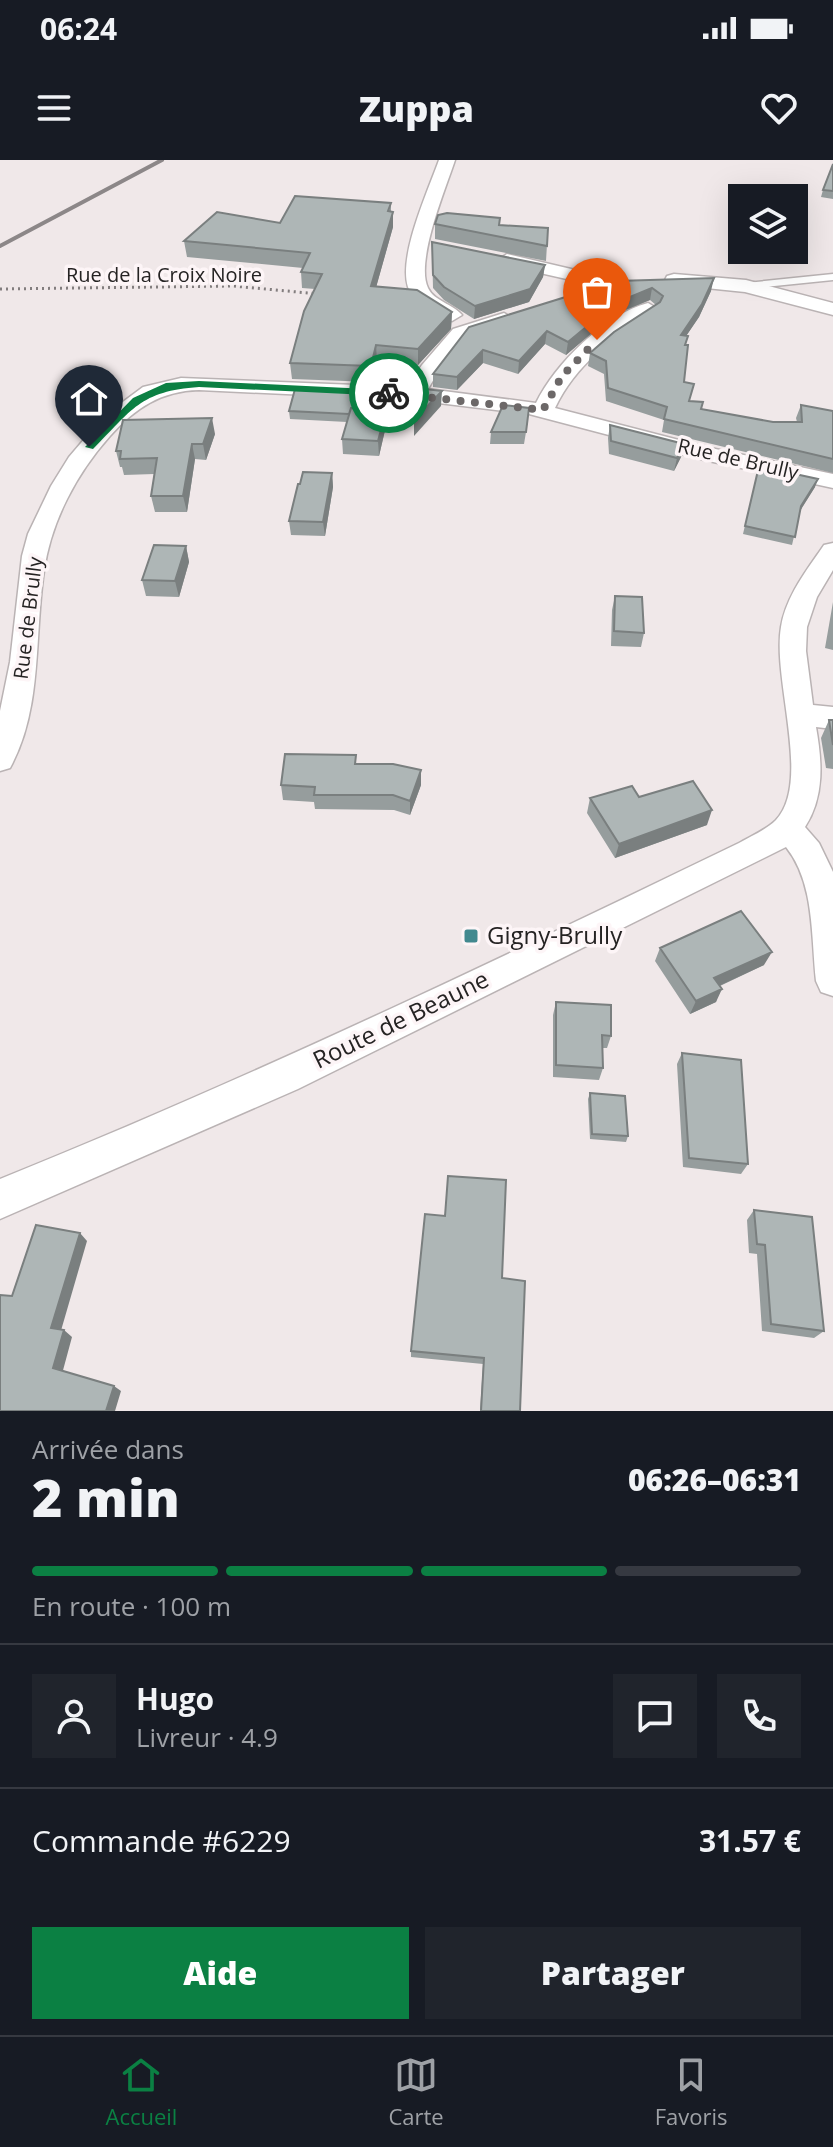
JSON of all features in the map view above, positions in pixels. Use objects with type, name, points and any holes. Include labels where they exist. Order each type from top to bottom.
[{"type":"street","points":[[447,160],[417,285],[420,292],[469,328]]},
{"type":"street","points":[[492,257],[577,276],[606,286],[570,298]]},
{"type":"street","points":[[660,281],[687,280],[746,286],[833,309]]},
{"type":"street","points":[[543,410],[556,385],[576,360],[597,340],[648,309]]},
{"type":"street","points":[[414,394],[453,340],[469,328],[526,312]]},
{"type":"street","name":"Rue de Brully","points":[[0,760],[20,692],[30,577],[45,521],[75,467],[121,412],[153,391],[179,384],[414,394],[543,410],[704,453],[833,481]]},
{"type":"street","points":[[833,551],[799,604],[793,630],[798,714],[809,778],[800,812],[788,828],[808,852],[821,880],[833,981]]},
{"type":"street","points":[[798,714],[833,718]]},
{"type":"street","name":"Route de Beaune","points":[[0,1199],[138,1143],[312,1063],[750,852],[788,828]]},
{"type":"lane","points":[[746,286],[833,277]]},
{"type":"path","name":"Rue de la Croix Noire","points":[[0,289],[233,286],[328,295]]},
{"type":"building","points":[[833,164],[833,191],[823,190]]},
{"type":"building","points":[[295,196],[391,203],[388,211],[393,212],[371,286],[417,290],[452,312],[418,349],[376,345],[371,366],[290,363],[304,311],[322,274],[301,272],[310,253],[184,241],[217,212],[280,223]]},
{"type":"building","points":[[447,213],[500,218],[499,225],[548,228],[547,246],[435,224],[438,215]]},
{"type":"building","points":[[432,242],[545,265],[530,289],[475,306],[444,287],[433,275]]},
{"type":"building","points":[[714,278],[702,304],[681,335],[688,336],[684,382],[694,384],[689,401],[703,402],[701,409],[773,422],[802,422],[801,405],[833,411],[833,459],[664,419],[667,407],[608,388],[606,361],[590,353],[614,332],[660,302],[663,296],[652,288],[615,303],[568,342],[547,331],[519,361],[483,350],[457,377],[433,374],[469,327],[617,281]]},
{"type":"building","points":[[295,389],[367,393],[363,409],[351,408],[349,414],[289,411]]},
{"type":"building","points":[[425,389],[442,391],[414,420]]},
{"type":"building","points":[[503,405],[529,408],[526,432],[491,432]]},
{"type":"building","points":[[351,408],[386,411],[378,441],[342,439]]},
{"type":"building","points":[[212,418],[203,444],[192,444],[183,496],[151,496],[157,458],[120,459],[121,451],[116,451],[123,420]]},
{"type":"building","points":[[610,425],[684,444],[677,458],[611,441]]},
{"type":"building","points":[[759,466],[818,479],[801,506],[795,537],[745,526]]},
{"type":"building","points":[[303,472],[332,473],[323,522],[289,521]]},
{"type":"building","points":[[154,545],[186,546],[175,581],[142,580]]},
{"type":"building","points":[[615,596],[642,597],[644,633],[614,631]]},
{"type":"building","points":[[829,720],[833,720],[833,745]]},
{"type":"building","points":[[285,754],[356,755],[355,764],[393,764],[421,770],[410,801],[393,795],[314,795],[315,787],[281,785]]},
{"type":"building","points":[[693,781],[712,810],[619,844],[590,798],[632,786],[639,797]]},
{"type":"building","points":[[741,911],[772,952],[714,978],[722,989],[696,1001],[660,948]]},
{"type":"building","points":[[556,1002],[611,1005],[611,1036],[602,1035],[603,1068],[556,1065]]},
{"type":"building","points":[[682,1053],[741,1060],[748,1164],[689,1158]]},
{"type":"building","points":[[590,1093],[625,1096],[628,1136],[592,1134]]},
{"type":"building","points":[[448,1176],[506,1180],[502,1278],[525,1281],[520,1411],[481,1411],[484,1358],[411,1351],[425,1214],[445,1216]]},
{"type":"building","points":[[754,1210],[812,1217],[824,1331],[771,1324],[765,1245],[757,1244]]},
{"type":"building","points":[[36,1225],[80,1233],[51,1328],[64,1330],[53,1368],[114,1386],[106,1411],[0,1411],[0,1295],[12,1296]]},
{"type":"railway","points":[[0,246],[162,160]]},
{"type":"way so far","points":[[389,393],[543,410],[562,376],[597,340]]},
{"type":"place","name":"Gigny-Brully","points":[[471,936]]},
{"type":"route","points":[[89,447],[121,412],[166,386],[199,384],[389,393]]}]
